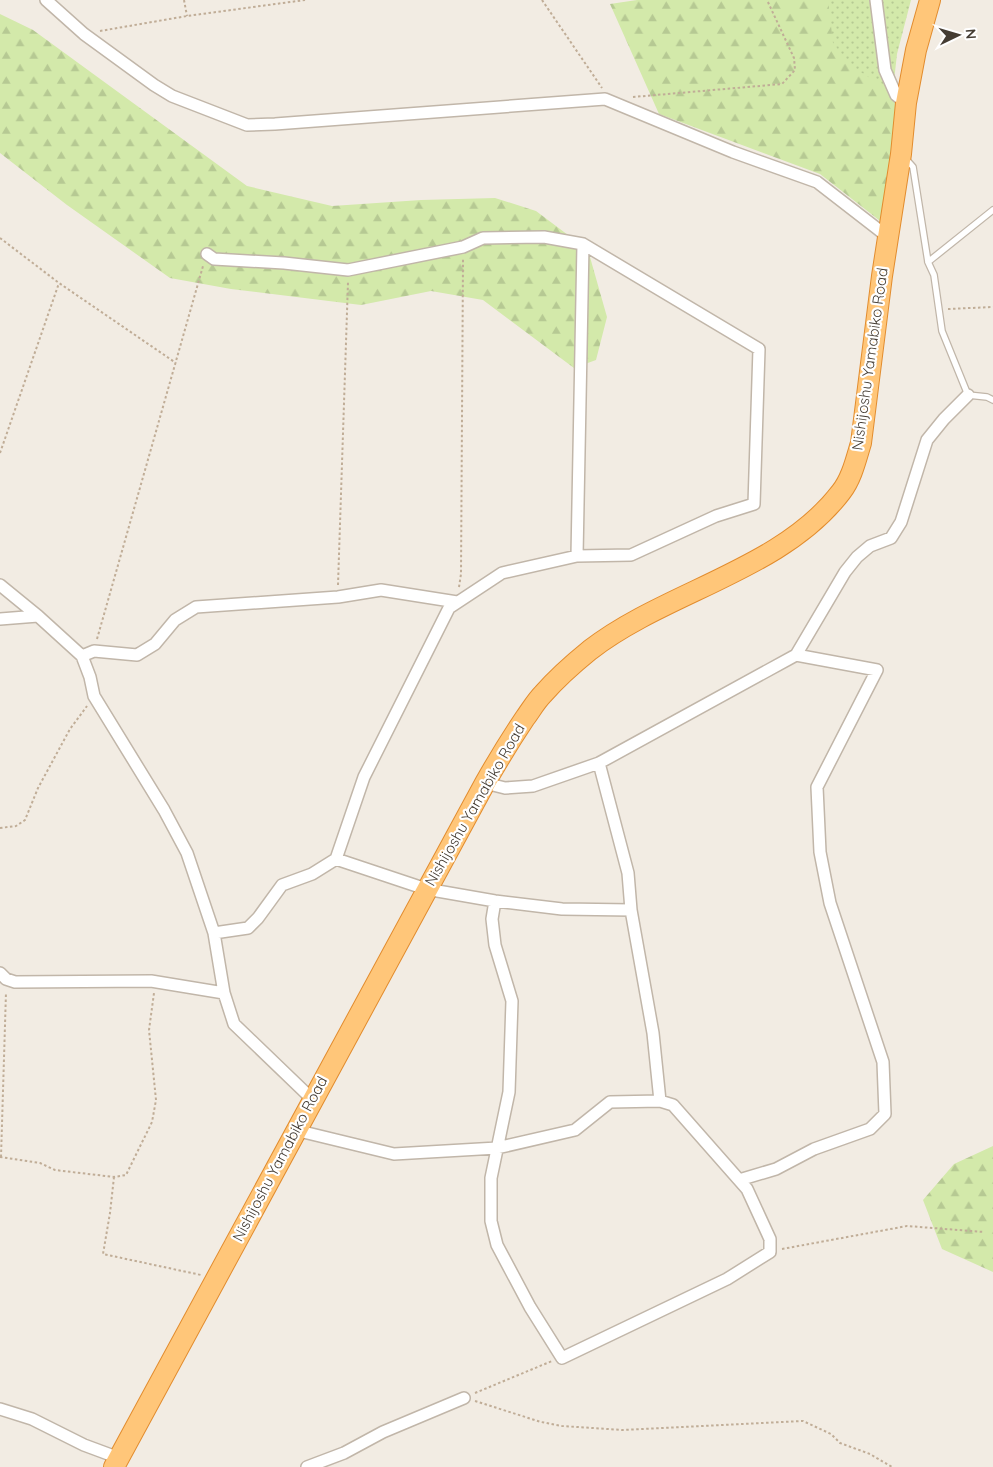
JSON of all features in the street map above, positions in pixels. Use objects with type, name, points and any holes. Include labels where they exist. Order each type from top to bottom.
[{"type":"highway","name":"Nishijoshu Yamabiko Road","points":[[116,1462],[485,782],[501,754],[542,694],[590,650],[624,627],[748,564],[786,542],[813,521],[842,491],[853,469],[861,443],[901,154],[906,103],[916,50],[930,0]]},
{"type":"street","points":[[46,0],[84,34],[154,85],[172,96],[247,125],[605,99],[733,152],[817,182],[888,237]]},
{"type":"street","points":[[876,0],[885,70],[896,95],[906,103]]},
{"type":"street","points":[[207,254],[214,259],[284,263],[348,270],[463,247],[483,238],[544,237],[583,244],[759,349],[754,504],[716,516],[631,555],[577,556],[502,573],[449,608],[364,777],[336,858],[312,874],[282,885],[258,918],[248,928],[214,933]]},
{"type":"street","points":[[577,556],[583,244]]},
{"type":"street","points":[[485,782],[505,788],[533,786],[599,763],[796,655],[845,572],[870,546],[891,538],[901,522],[927,440],[944,418],[968,395]]},
{"type":"street","points":[[0,585],[82,656],[90,677],[94,696],[164,810],[187,853],[214,933],[224,993],[234,1024],[312,1099]]},
{"type":"street","points":[[82,656],[94,651],[137,655],[155,644],[175,620],[196,607],[338,597],[381,590],[457,602]]},
{"type":"street","points":[[0,619],[38,616]]},
{"type":"street","points":[[739,1180],[776,1169],[814,1149],[870,1129],[885,1114],[882,1062],[830,903],[820,852],[817,787],[877,670],[796,655]]},
{"type":"street","points":[[599,763],[628,873],[631,910],[653,1033],[660,1101]]},
{"type":"street","points":[[336,858],[426,889],[495,901],[562,909],[631,910]]},
{"type":"street","points":[[295,1130],[394,1154],[497,1148],[575,1130],[610,1102],[660,1101],[673,1106],[747,1188],[770,1239],[770,1252],[727,1279],[562,1358],[530,1307],[497,1245],[491,1221],[491,1178],[497,1148],[510,1092],[512,1001],[495,945],[492,919],[495,901]]},
{"type":"street","points":[[3,976],[15,982],[155,982],[224,993]]},
{"type":"street","points":[[307,1467],[344,1453],[383,1432],[464,1398]]},
{"type":"street","points":[[0,1409],[32,1419],[116,1462]]},
{"type":"lane","points":[[901,154],[913,167],[928,262],[934,275],[942,331],[968,395],[987,397],[993,400]]},
{"type":"lane","points":[[928,262],[993,210]]},
{"type":"path","points":[[184,0],[187,16]]},
{"type":"path","points":[[84,34],[187,16],[305,0]]},
{"type":"path","points":[[542,0],[609,98],[605,99]]},
{"type":"path","points":[[629,97],[782,84],[795,70],[794,58],[767,0]]},
{"type":"path","points":[[0,238],[59,283],[176,363]]},
{"type":"path","points":[[457,602],[461,574],[463,247]]},
{"type":"path","points":[[94,651],[207,254]]},
{"type":"path","points":[[338,597],[348,270]]},
{"type":"path","points":[[0,454],[59,283]]},
{"type":"path","points":[[939,310],[993,307]]},
{"type":"path","points":[[0,828],[16,826],[25,820],[38,788],[70,729],[94,696]]},
{"type":"path","points":[[3,976],[0,1157],[40,1163],[55,1170],[114,1177],[126,1174],[152,1122],[156,1100],[149,1030],[155,982]]},
{"type":"path","points":[[114,1177],[103,1254],[178,1269],[215,1279]]},
{"type":"path","points":[[770,1252],[907,1226],[984,1232]]},
{"type":"path","points":[[464,1398],[562,1358]]},
{"type":"path","points":[[464,1398],[541,1422],[562,1426],[622,1430],[803,1421],[831,1434],[840,1442],[870,1454],[892,1467]]},
{"type":"green space","points":[[637,0],[869,0],[872,60],[900,109],[884,224],[820,174],[659,114],[610,4]]},
{"type":"green space","points":[[828,0],[872,0],[880,68],[886,88],[851,66],[833,43]]},
{"type":"green space","points":[[881,0],[911,0],[897,54],[894,81],[889,68]]},
{"type":"green space","points":[[0,14],[33,30],[247,186],[332,206],[421,200],[495,198],[536,211],[588,250],[607,317],[596,360],[574,368],[483,300],[431,291],[361,305],[231,289],[170,278],[67,205],[0,153]]},
{"type":"green space","points":[[993,1146],[993,1272],[942,1249],[923,1200],[954,1164]]}]
